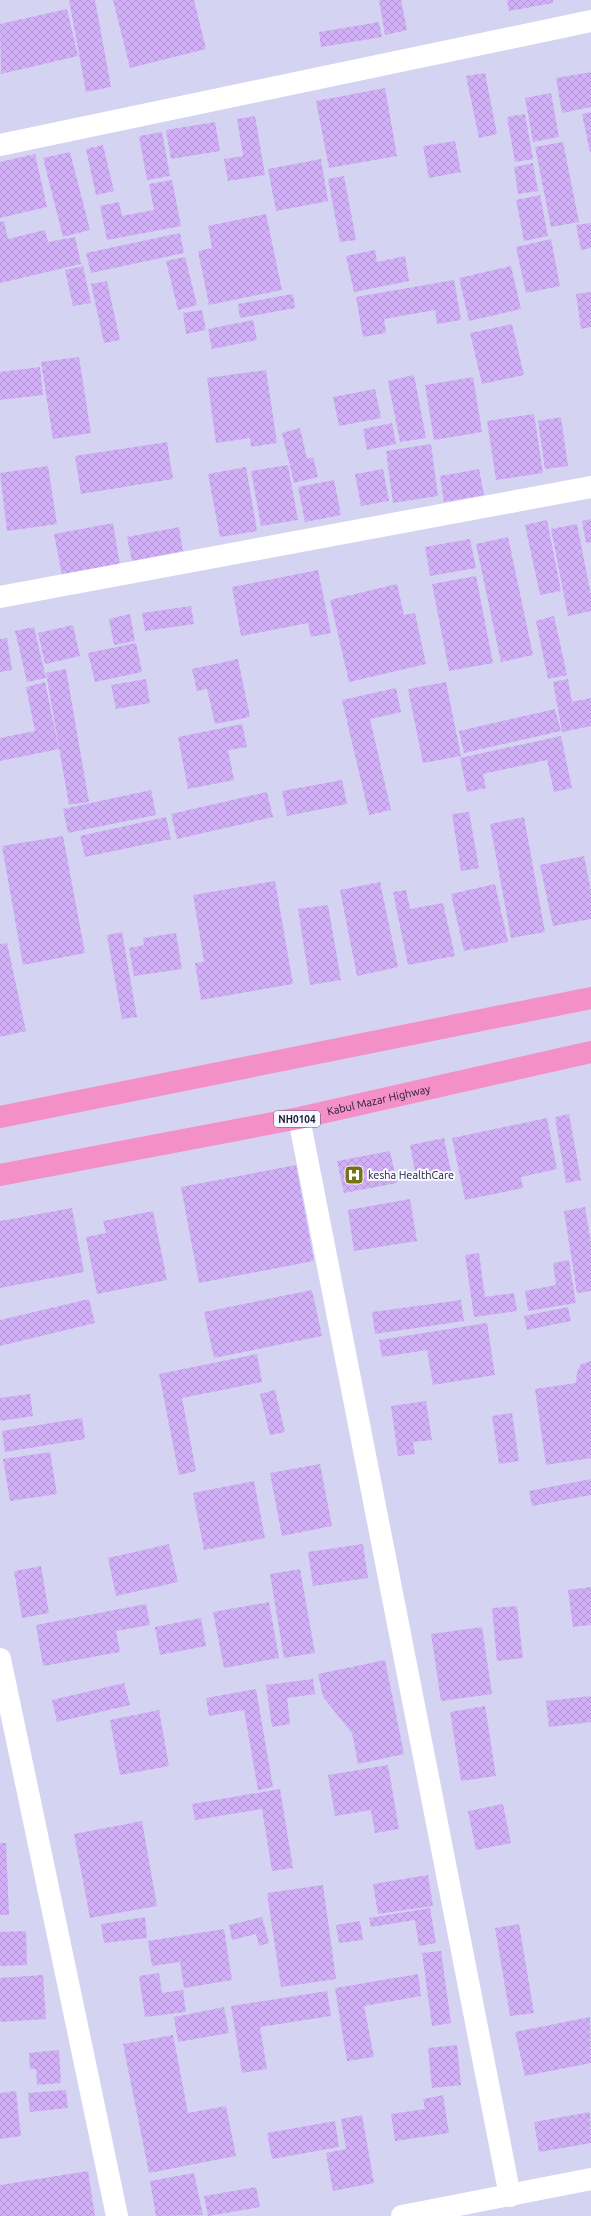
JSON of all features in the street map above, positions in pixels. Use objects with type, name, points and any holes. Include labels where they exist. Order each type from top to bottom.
[{"type":"highway","points":[[0,1117],[591,998]]},
{"type":"highway","name":"Kabul Mazar Highway","points":[[0,1175],[299,1118],[591,1052]]},
{"type":"street","points":[[0,145],[591,21]]},
{"type":"street","points":[[0,597],[591,487]]},
{"type":"street","points":[[299,1118],[510,2196]]},
{"type":"street","points":[[0,1659],[117,2216]]},
{"type":"street","points":[[402,2216],[591,2179]]},
{"type":"building","points":[[69,0],[95,0],[111,87],[86,92]]},
{"type":"building","points":[[113,0],[194,0],[206,49],[130,68]]},
{"type":"building","points":[[379,0],[401,0],[407,30],[385,35]]},
{"type":"building","points":[[507,0],[553,0],[553,3],[509,11]]},
{"type":"building","points":[[67,9],[78,56],[1,74],[0,24]]},
{"type":"building","points":[[379,22],[382,37],[321,47],[319,32]]},
{"type":"building","points":[[591,72],[591,107],[562,113],[556,78]]},
{"type":"building","points":[[485,73],[497,134],[479,138],[466,76]]},
{"type":"building","points":[[385,88],[397,156],[329,168],[316,101]]},
{"type":"building","points":[[551,93],[559,137],[533,142],[525,98]]},
{"type":"building","points":[[591,112],[591,152],[590,152],[582,114]]},
{"type":"building","points":[[525,114],[533,159],[515,162],[507,117]]},
{"type":"building","points":[[255,116],[265,175],[228,181],[224,159],[243,156],[237,119]]},
{"type":"building","points":[[215,122],[220,151],[171,159],[166,130]]},
{"type":"building","points":[[162,132],[170,176],[147,180],[139,136]]},
{"type":"building","points":[[455,141],[461,172],[429,178],[423,146]]},
{"type":"building","points":[[563,142],[579,222],[551,227],[535,147]]},
{"type":"building","points":[[103,145],[114,191],[96,195],[86,149]]},
{"type":"building","points":[[70,152],[90,230],[63,237],[43,158]]},
{"type":"building","points":[[35,154],[47,207],[0,218],[0,162]]},
{"type":"building","points":[[321,159],[328,201],[276,211],[268,169]]},
{"type":"building","points":[[533,163],[538,191],[518,194],[514,167]]},
{"type":"building","points":[[344,176],[356,240],[340,242],[328,179]]},
{"type":"building","points":[[172,180],[181,226],[107,240],[100,206],[119,202],[122,216],[154,210],[149,184]]},
{"type":"building","points":[[540,195],[548,236],[524,241],[516,200]]},
{"type":"building","points":[[266,214],[282,290],[209,305],[198,251],[212,248],[208,226]]},
{"type":"building","points":[[4,221],[8,239],[45,230],[48,242],[75,237],[81,264],[0,283],[0,222]]},
{"type":"building","points":[[591,223],[591,248],[581,250],[576,225]]},
{"type":"building","points":[[180,233],[184,253],[91,273],[86,253]]},
{"type":"building","points":[[551,239],[560,286],[526,293],[516,247]]},
{"type":"building","points":[[375,250],[377,262],[405,256],[409,281],[354,292],[346,256]]},
{"type":"building","points":[[185,257],[197,305],[178,310],[166,261]]},
{"type":"building","points":[[83,266],[91,303],[73,306],[65,270]]},
{"type":"building","points":[[511,266],[521,309],[469,321],[459,278]]},
{"type":"building","points":[[454,280],[461,320],[437,324],[435,310],[384,319],[386,333],[363,337],[356,297]]},
{"type":"building","points":[[107,281],[120,340],[104,343],[91,284]]},
{"type":"building","points":[[591,292],[591,327],[581,329],[576,294]]},
{"type":"building","points":[[293,294],[295,308],[240,318],[238,304]]},
{"type":"building","points":[[202,310],[206,330],[186,334],[183,313]]},
{"type":"building","points":[[253,320],[257,340],[212,349],[208,329]]},
{"type":"building","points":[[512,324],[524,375],[482,384],[470,333]]},
{"type":"building","points":[[79,357],[91,433],[53,439],[41,362]]},
{"type":"building","points":[[40,367],[43,395],[0,400],[0,372]]},
{"type":"building","points":[[266,370],[277,443],[251,447],[250,438],[216,443],[207,378]]},
{"type":"building","points":[[414,375],[426,438],[400,442],[388,381]]},
{"type":"building","points":[[473,377],[482,432],[434,440],[425,385]]},
{"type":"building","points":[[375,389],[381,418],[339,426],[333,397]]},
{"type":"building","points":[[534,414],[543,473],[496,480],[487,421]]},
{"type":"building","points":[[561,417],[568,466],[545,469],[538,421]]},
{"type":"building","points":[[392,423],[396,444],[367,450],[363,429]]},
{"type":"building","points":[[300,428],[307,459],[313,457],[318,477],[294,483],[282,433]]},
{"type":"building","points":[[167,442],[173,479],[81,494],[75,456]]},
{"type":"building","points":[[431,444],[438,496],[393,503],[386,451]]},
{"type":"building","points":[[288,465],[298,520],[261,526],[251,471]]},
{"type":"building","points":[[48,466],[57,524],[7,531],[0,473]]},
{"type":"building","points":[[246,467],[257,531],[220,537],[208,474]]},
{"type":"building","points":[[383,469],[389,501],[361,506],[355,474]]},
{"type":"building","points":[[479,469],[484,495],[444,502],[440,476]]},
{"type":"building","points":[[334,480],[341,515],[305,522],[298,487]]},
{"type":"building","points":[[591,519],[591,542],[586,543],[582,521]]},
{"type":"building","points":[[547,520],[561,591],[540,595],[525,525]]},
{"type":"building","points":[[113,523],[120,565],[62,575],[54,534]]},
{"type":"building","points":[[577,524],[591,595],[591,611],[568,616],[551,529]]},
{"type":"building","points":[[179,527],[183,551],[132,561],[127,537]]},
{"type":"building","points":[[508,537],[533,655],[501,662],[476,544]]},
{"type":"building","points":[[470,539],[476,568],[430,576],[425,547]]},
{"type":"building","points":[[318,570],[331,633],[311,637],[308,623],[241,636],[232,587]]},
{"type":"building","points":[[476,576],[493,663],[449,671],[432,584]]},
{"type":"building","points":[[397,584],[404,615],[415,613],[426,664],[349,682],[330,600]]},
{"type":"building","points":[[191,606],[194,624],[145,631],[142,613]]},
{"type":"building","points":[[130,614],[135,641],[114,645],[109,619]]},
{"type":"building","points":[[554,616],[567,675],[548,679],[536,621]]},
{"type":"building","points":[[73,625],[80,656],[45,664],[38,633]]},
{"type":"building","points":[[34,627],[46,678],[27,682],[15,631]]},
{"type":"building","points":[[7,638],[12,670],[0,672],[0,639]]},
{"type":"building","points":[[136,643],[142,672],[95,682],[88,653]]},
{"type":"building","points":[[238,659],[250,717],[215,724],[207,689],[197,691],[192,669]]},
{"type":"building","points":[[66,669],[89,802],[69,805],[46,673]]},
{"type":"building","points":[[146,679],[150,703],[116,709],[111,685]]},
{"type":"building","points":[[568,679],[572,702],[591,698],[591,726],[562,732],[553,682]]},
{"type":"building","points":[[45,682],[59,749],[0,761],[0,738],[35,731],[26,687]]},
{"type":"building","points":[[446,682],[461,756],[423,763],[408,689]]},
{"type":"building","points":[[396,688],[401,712],[370,719],[391,810],[369,815],[342,700]]},
{"type":"building","points":[[555,709],[561,731],[464,753],[459,731]]},
{"type":"building","points":[[242,724],[247,747],[228,750],[234,780],[188,789],[178,737]]},
{"type":"building","points":[[561,736],[572,788],[554,792],[547,760],[483,774],[486,788],[467,792],[460,758]]},
{"type":"building","points":[[342,780],[347,804],[287,816],[282,791]]},
{"type":"building","points":[[151,790],[156,815],[68,833],[63,809]]},
{"type":"building","points":[[267,792],[273,817],[177,839],[171,814]]},
{"type":"building","points":[[469,812],[479,868],[461,871],[452,814]]},
{"type":"building","points":[[166,817],[171,839],[85,857],[80,836]]},
{"type":"building","points":[[524,817],[545,932],[511,938],[490,824]]},
{"type":"building","points":[[63,836],[85,953],[23,965],[2,846]]},
{"type":"building","points":[[584,856],[591,891],[591,919],[553,926],[540,865]]},
{"type":"building","points":[[275,881],[293,984],[201,1000],[195,963],[204,962],[193,895]]},
{"type":"building","points":[[380,882],[398,967],[357,976],[340,890]]},
{"type":"building","points":[[495,884],[508,942],[464,951],[451,894]]},
{"type":"building","points":[[406,890],[410,909],[443,903],[455,956],[408,965],[393,892]]},
{"type":"building","points":[[328,905],[341,980],[310,985],[298,909]]},
{"type":"building","points":[[122,932],[137,1017],[122,1019],[107,935]]},
{"type":"building","points":[[176,933],[182,969],[134,976],[129,948],[144,945],[143,938]]},
{"type":"building","points":[[7,943],[26,1031],[0,1037],[0,944]]},
{"type":"building","points":[[569,1114],[581,1180],[566,1183],[555,1117]]},
{"type":"building","points":[[547,1118],[557,1169],[521,1177],[523,1188],[465,1200],[452,1138]]},
{"type":"building","points":[[444,1138],[451,1171],[416,1177],[410,1145]]},
{"type":"building","points":[[390,1151],[397,1183],[344,1193],[337,1161]]},
{"type":"building","points":[[296,1165],[314,1261],[199,1283],[181,1187]]},
{"type":"building","points":[[410,1199],[417,1241],[354,1251],[348,1210]]},
{"type":"building","points":[[585,1207],[591,1243],[591,1291],[577,1293],[564,1211]]},
{"type":"building","points":[[72,1208],[84,1272],[0,1288],[0,1221]]},
{"type":"building","points":[[153,1211],[167,1280],[97,1294],[86,1237],[106,1233],[103,1221]]},
{"type":"building","points":[[479,1253],[485,1297],[514,1293],[517,1311],[474,1317],[465,1255]]},
{"type":"building","points":[[569,1260],[576,1303],[528,1311],[525,1291],[556,1285],[553,1263]]},
{"type":"building","points":[[312,1290],[322,1336],[214,1358],[204,1312]]},
{"type":"building","points":[[89,1299],[95,1323],[0,1346],[0,1320]]},
{"type":"building","points":[[461,1300],[464,1321],[375,1334],[372,1312]]},
{"type":"building","points":[[568,1307],[571,1321],[527,1330],[524,1316]]},
{"type":"building","points":[[487,1323],[495,1375],[433,1385],[427,1350],[382,1357],[379,1340]]},
{"type":"building","points":[[257,1354],[262,1382],[182,1398],[196,1471],[179,1475],[159,1374]]},
{"type":"building","points":[[591,1361],[591,1458],[546,1465],[535,1389],[576,1383],[577,1372],[581,1364]]},
{"type":"building","points":[[275,1390],[285,1432],[270,1435],[260,1394]]},
{"type":"building","points":[[30,1394],[33,1416],[0,1421],[0,1398]]},
{"type":"building","points":[[426,1401],[432,1440],[413,1442],[415,1454],[398,1456],[391,1406]]},
{"type":"building","points":[[512,1413],[519,1461],[499,1464],[492,1416]]},
{"type":"building","points":[[82,1418],[85,1439],[5,1452],[2,1431]]},
{"type":"building","points":[[50,1452],[57,1494],[10,1501],[3,1459]]},
{"type":"building","points":[[320,1464],[332,1526],[282,1536],[270,1473]]},
{"type":"building","points":[[591,1479],[591,1495],[532,1506],[529,1491]]},
{"type":"building","points":[[254,1481],[265,1538],[204,1550],[193,1493]]},
{"type":"building","points":[[169,1544],[178,1582],[116,1596],[108,1558]]},
{"type":"building","points":[[363,1544],[368,1578],[313,1586],[308,1552]]},
{"type":"building","points":[[41,1566],[49,1613],[22,1618],[14,1571]]},
{"type":"building","points":[[300,1569],[315,1653],[284,1658],[270,1574]]},
{"type":"building","points":[[591,1587],[591,1625],[573,1627],[568,1590]]},
{"type":"building","points":[[269,1602],[279,1658],[224,1668],[213,1612]]},
{"type":"building","points":[[146,1604],[150,1625],[116,1631],[120,1652],[43,1666],[36,1625]]},
{"type":"building","points":[[517,1606],[523,1658],[497,1661],[492,1608]]},
{"type":"building","points":[[201,1618],[206,1646],[160,1655],[155,1627]]},
{"type":"building","points":[[482,1627],[492,1694],[441,1701],[431,1634]]},
{"type":"building","points":[[385,1660],[404,1754],[358,1764],[352,1733],[323,1697],[318,1674]]},
{"type":"building","points":[[313,1679],[315,1694],[287,1698],[290,1724],[272,1727],[266,1685]]},
{"type":"building","points":[[124,1683],[130,1705],[57,1722],[52,1700]]},
{"type":"building","points":[[256,1689],[273,1787],[258,1790],[244,1710],[209,1716],[206,1698]]},
{"type":"building","points":[[591,1696],[591,1722],[549,1727],[546,1701]]},
{"type":"building","points":[[485,1706],[496,1776],[461,1781],[450,1712]]},
{"type":"building","points":[[159,1710],[169,1766],[120,1775],[110,1720]]},
{"type":"building","points":[[388,1765],[399,1829],[375,1833],[371,1810],[335,1816],[328,1775]]},
{"type":"building","points":[[280,1789],[293,1868],[272,1871],[262,1809],[195,1820],[192,1804]]},
{"type":"building","points":[[503,1804],[511,1843],[476,1850],[468,1811]]},
{"type":"building","points":[[142,1821],[157,1906],[90,1918],[74,1834]]},
{"type":"building","points":[[0,1843],[6,1843],[9,1915],[0,1915]]},
{"type":"building","points":[[428,1875],[433,1906],[378,1914],[373,1884]]},
{"type":"building","points":[[323,1885],[336,1979],[281,1987],[267,1893]]},
{"type":"building","points":[[430,1908],[436,1943],[419,1946],[415,1920],[371,1927],[369,1918]]},
{"type":"building","points":[[145,1917],[147,1938],[104,1943],[101,1924]]},
{"type":"building","points":[[262,1917],[269,1943],[259,1946],[256,1934],[232,1940],[229,1925]]},
{"type":"building","points":[[360,1921],[363,1940],[339,1943],[336,1925]]},
{"type":"building","points":[[519,1924],[534,2013],[510,2016],[495,1928]]},
{"type":"building","points":[[224,1929],[232,1980],[184,1988],[180,1962],[152,1966],[148,1941]]},
{"type":"building","points":[[26,1931],[27,1965],[0,1966],[0,1932]]},
{"type":"building","points":[[441,1951],[451,2023],[432,2026],[422,1953]]},
{"type":"building","points":[[159,1973],[162,1993],[183,1990],[186,2012],[145,2017],[139,1976]]},
{"type":"building","points":[[418,1974],[421,1996],[364,2006],[374,2057],[347,2061],[335,1988]]},
{"type":"building","points":[[43,1975],[46,2019],[0,2022],[0,1978]]},
{"type":"building","points":[[327,1991],[331,2016],[260,2027],[267,2069],[242,2073],[231,2006]]},
{"type":"building","points":[[224,2007],[229,2033],[178,2042],[174,2017]]},
{"type":"building","points":[[590,2017],[591,2063],[525,2076],[515,2032]]},
{"type":"building","points":[[173,2035],[188,2113],[226,2106],[236,2156],[149,2173],[123,2044]]},
{"type":"building","points":[[457,2045],[461,2085],[432,2088],[428,2048]]},
{"type":"building","points":[[59,2050],[61,2083],[37,2085],[36,2069],[30,2069],[29,2053]]},
{"type":"building","points":[[66,2090],[68,2108],[30,2112],[28,2093]]},
{"type":"building","points":[[16,2091],[21,2136],[0,2139],[0,2093]]},
{"type":"building","points":[[443,2095],[449,2133],[395,2141],[391,2114],[425,2109],[423,2099]]},
{"type":"building","points":[[590,2112],[591,2143],[539,2152],[534,2122]]},
{"type":"building","points":[[362,2115],[374,2183],[333,2191],[326,2153],[346,2149],[341,2119]]},
{"type":"building","points":[[335,2121],[339,2147],[272,2159],[267,2133]]},
{"type":"building","points":[[88,2171],[95,2216],[0,2216],[0,2185]]},
{"type":"building","points":[[194,2173],[203,2215],[156,2216],[150,2181]]},
{"type":"building","points":[[256,2187],[260,2207],[208,2216],[204,2196]]},
{"type":"place","name":"kesha HealthCare","points":[[354,1175]]}]
